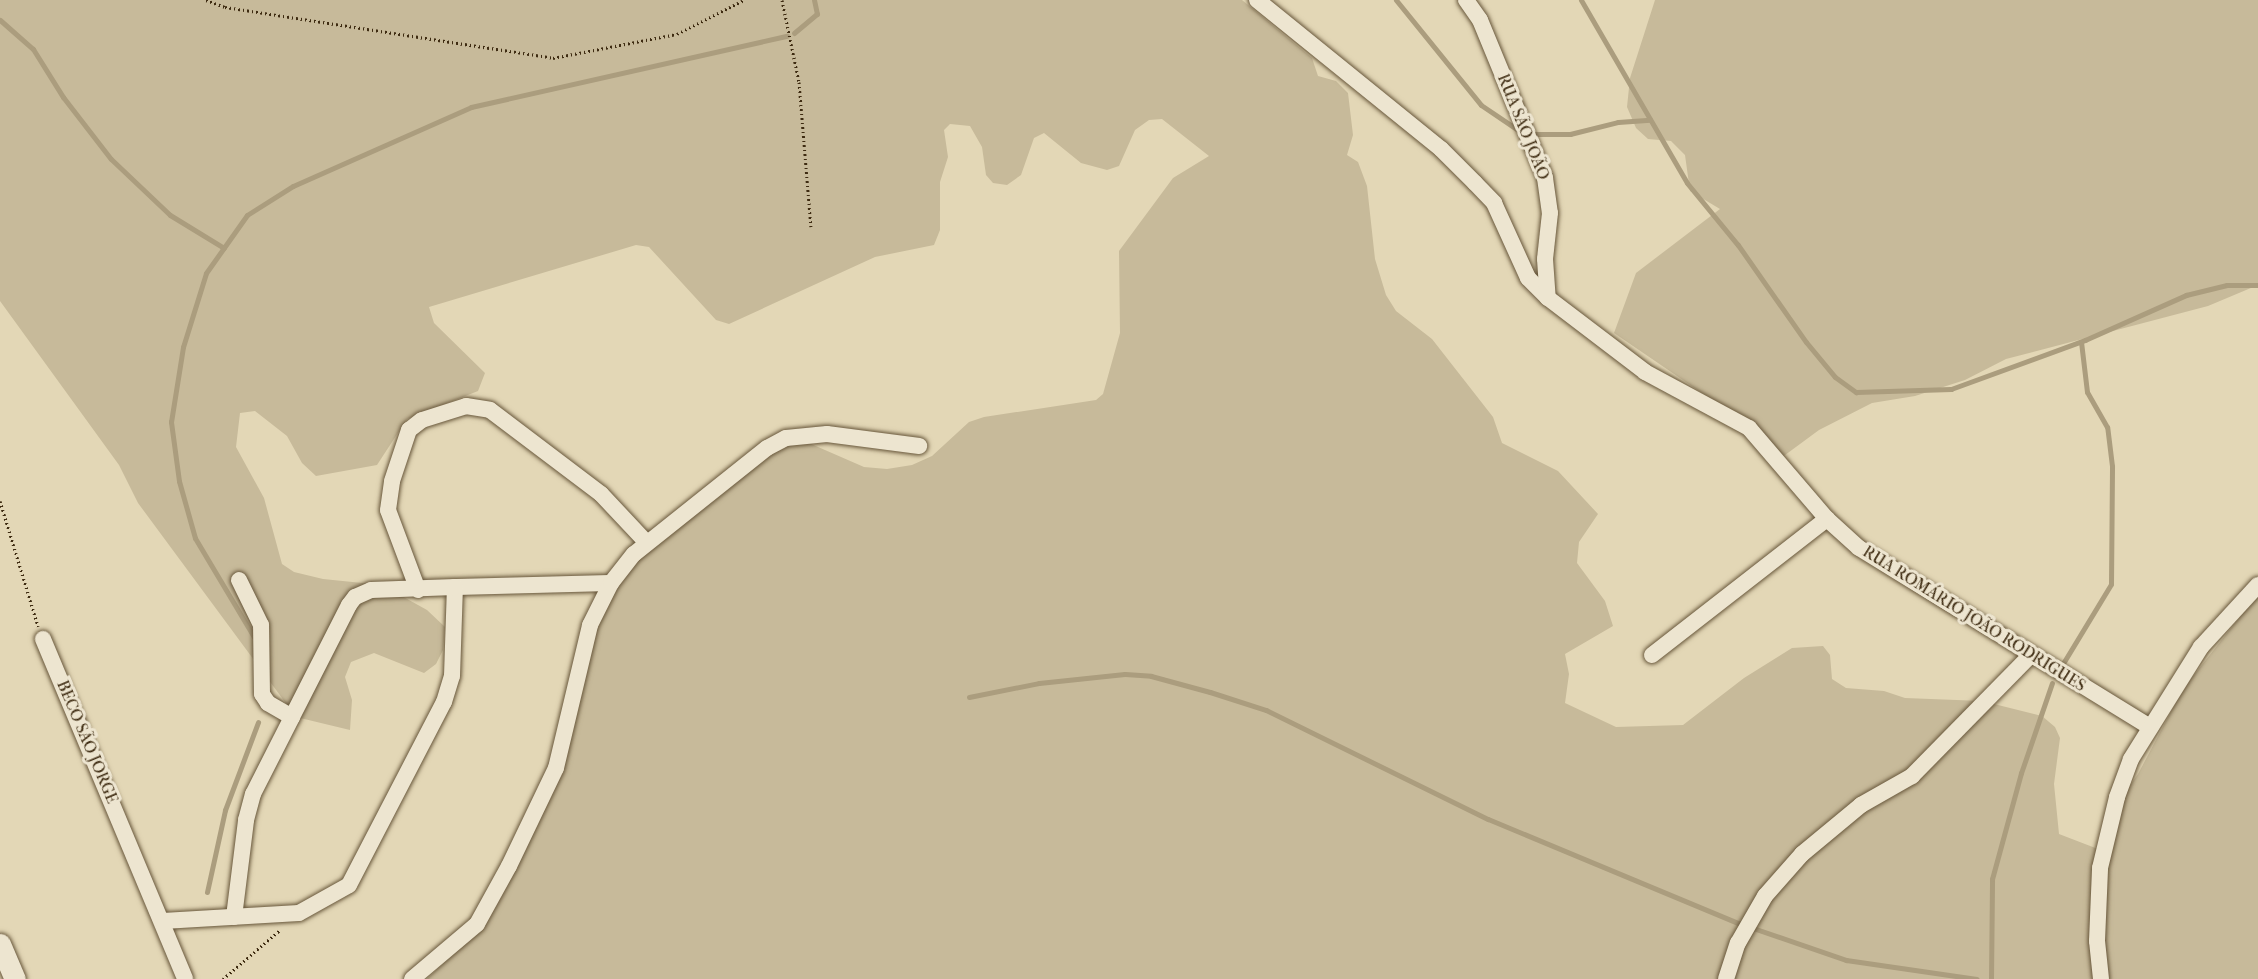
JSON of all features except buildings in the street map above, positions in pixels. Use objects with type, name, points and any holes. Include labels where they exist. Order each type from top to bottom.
[{"type":"street","name":"RUA ROMÁRIO JOÃO RODRIGUES","points":[[1257,0],[1441,149],[1475,183],[1494,203],[1528,278],[1548,298],[1645,372],[1749,428],[1827,519],[1886,566],[1957,606],[2030,656],[2150,727]]},
{"type":"street","name":"RUA SÃO JOÃO","points":[[1466,0],[1480,20],[1545,177],[1550,213],[1545,259],[1548,298]]},
{"type":"street","points":[[418,590],[392,526],[388,510],[392,481],[410,430],[422,420],[466,406],[490,410],[601,494],[646,542]]},
{"type":"street","points":[[412,979],[477,924],[509,866],[556,768],[571,719],[583,646],[611,583],[646,542],[767,448],[786,438],[827,435],[920,446]]},
{"type":"street","points":[[1652,655],[1827,519]]},
{"type":"street","points":[[239,580],[261,625],[262,694],[268,703],[292,717]]},
{"type":"street","points":[[234,917],[246,820],[253,794],[355,597],[371,590],[611,583]]},
{"type":"street","points":[[2101,979],[2097,941],[2100,868],[2117,797],[2131,759],[2201,647],[2258,585]]},
{"type":"street","points":[[163,921],[299,913],[339,894],[356,879],[444,702],[455,654],[455,587]]},
{"type":"street","name":"BECO SÃO JORGE","points":[[43,639],[163,921],[185,979]]},
{"type":"street","points":[[1726,979],[1738,943],[1765,896],[1802,854],[1861,805],[1912,776],[2030,656]]},
{"type":"street","points":[[0,944],[15,979]]},
{"type":"path","points":[[206,0],[225,7],[553,58],[677,34],[744,0]]},
{"type":"path","points":[[782,0],[799,82],[811,227]]},
{"type":"path","points":[[0,501],[43,639]]},
{"type":"path","points":[[223,979],[299,913]]},
{"type":"shaded area","points":[[0,0],[1242,0],[1312,58],[1318,76],[1336,81],[1348,93],[1353,135],[1347,155],[1358,162],[1367,186],[1375,259],[1386,295],[1396,311],[1432,339],[1493,417],[1502,443],[1558,471],[1598,514],[1579,542],[1577,563],[1605,601],[1613,626],[1565,654],[1569,674],[1565,703],[1616,727],[1683,725],[1744,678],[1792,648],[1823,646],[1830,655],[1832,679],[1846,688],[1884,691],[1905,698],[1982,701],[2042,716],[2055,727],[2060,738],[2054,784],[2059,834],[2111,854],[2111,813],[2138,774],[2183,689],[2258,594],[2258,979],[427,979],[485,924],[562,766],[601,613],[638,556],[760,457],[802,440],[864,467],[887,469],[912,465],[932,456],[969,422],[984,417],[1096,400],[1103,394],[1120,333],[1119,251],[1173,178],[1209,156],[1162,119],[1149,120],[1135,130],[1119,166],[1107,170],[1081,163],[1044,133],[1034,138],[1021,175],[1007,185],[993,183],[986,175],[982,147],[970,126],[950,124],[944,130],[948,157],[940,182],[940,230],[934,245],[875,257],[729,324],[716,320],[649,247],[636,245],[429,307],[434,323],[485,373],[478,391],[407,419],[377,465],[316,476],[302,463],[287,436],[255,411],[240,413],[236,447],[264,498],[282,564],[294,572],[323,579],[382,585],[427,610],[445,627],[443,650],[436,664],[424,673],[374,653],[351,662],[345,677],[352,700],[350,730],[296,717],[138,503],[119,465],[0,301]]},
{"type":"shaded area","points":[[1655,0],[2258,0],[2258,285],[2208,306],[2006,359],[1965,380],[1915,396],[1872,403],[1819,430],[1781,458],[1743,421],[1614,333],[1636,273],[1720,209],[1690,191],[1685,155],[1671,141],[1648,139],[1636,128],[1627,107],[1630,78]]},
{"type":"waterway","points":[[794,33],[817,14],[814,0]]},
{"type":"waterway","points":[[1396,0],[1481,105],[1521,132]]},
{"type":"waterway","points":[[1581,0],[1687,183],[1738,245],[1806,342],[1835,377],[1856,392],[1951,389],[2085,340],[2186,295],[2227,285],[2258,285]]},
{"type":"waterway","points":[[0,20],[33,49],[63,97],[111,159],[170,215],[224,248]]},
{"type":"waterway","points":[[254,637],[195,538],[179,481],[171,422],[183,347],[206,273],[247,215],[293,186],[471,107],[787,36]]},
{"type":"waterway","points":[[1531,134],[1570,134],[1618,122],[1650,120]]},
{"type":"waterway","points":[[2059,670],[2111,584],[2112,466],[2107,427],[2087,392],[2081,342]]},
{"type":"waterway","points":[[969,697],[1039,683],[1125,674],[1151,676],[1210,692],[1266,710],[1488,819],[1740,924]]},
{"type":"waterway","points":[[1991,979],[1992,879],[2021,773],[2052,683]]},
{"type":"waterway","points":[[207,892],[225,810],[258,722]]},
{"type":"waterway","points":[[1750,927],[1846,960],[1977,979]]}]
